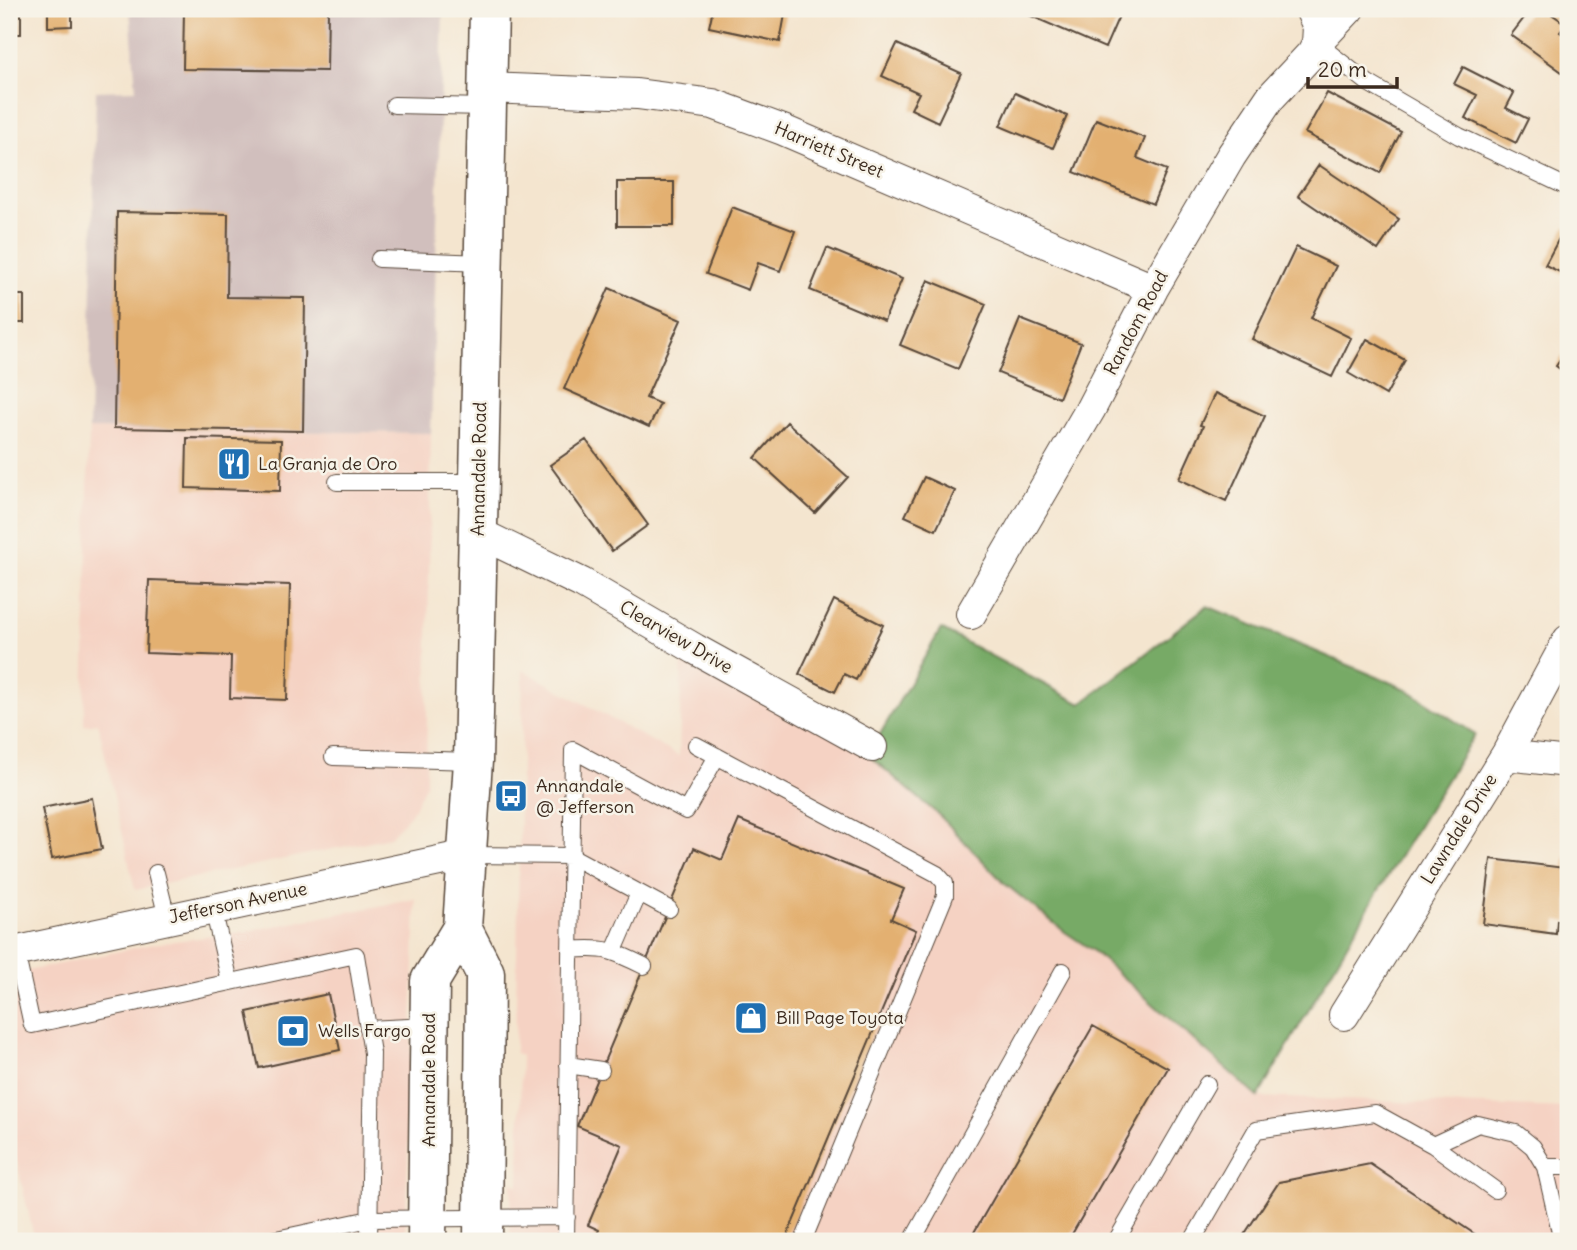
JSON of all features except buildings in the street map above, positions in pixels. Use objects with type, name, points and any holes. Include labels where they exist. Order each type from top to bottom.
[{"type":"main road","name":"Annandale Road","points":[[427,1230],[430,981],[462,928],[472,761],[489,9]]},
{"type":"main road","points":[[462,928],[485,973],[484,1229]]},
{"type":"street","points":[[1310,9],[1318,27],[1317,43]]},
{"type":"street","name":"Random Road","points":[[971,614],[1090,410],[1153,289],[1231,156],[1270,98],[1349,9]]},
{"type":"street","name":"Harriett Street","points":[[486,98],[637,94],[713,104],[783,130],[1153,289]]},
{"type":"street","name":"Clearview Drive","points":[[477,532],[582,583],[872,747]]},
{"type":"street","name":"Lawndale Drive","points":[[1345,1016],[1506,755],[1568,640]]},
{"type":"street","points":[[1506,755],[1568,762]]},
{"type":"street","name":"Jefferson Avenue","points":[[12,952],[467,855]]},
{"type":"lane","points":[[1317,43],[1368,83],[1459,136],[1567,187]]},
{"type":"lane","points":[[394,105],[486,98]]},
{"type":"lane","points":[[379,259],[483,263]]},
{"type":"lane","points":[[337,482],[478,482]]},
{"type":"lane","points":[[696,746],[937,874],[945,883],[945,895],[803,1241]]},
{"type":"lane","points":[[566,1241],[573,750],[685,811],[717,756]]},
{"type":"lane","points":[[333,757],[472,761]]},
{"type":"lane","points":[[467,855],[570,856],[668,909]]},
{"type":"lane","points":[[156,873],[167,918]]},
{"type":"lane","points":[[614,951],[639,893]]},
{"type":"lane","points":[[213,908],[230,982]]},
{"type":"lane","points":[[570,950],[595,948],[614,951],[645,966]]},
{"type":"lane","points":[[12,952],[32,1025],[356,954],[372,1053],[369,1241]]},
{"type":"lane","points":[[912,1241],[1063,971]]},
{"type":"lane","points":[[368,1029],[428,1026]]},
{"type":"lane","points":[[568,1065],[601,1070]]},
{"type":"lane","points":[[1116,1241],[1207,1084]]},
{"type":"lane","points":[[1192,1241],[1256,1130],[1375,1113],[1433,1145],[1495,1190]]},
{"type":"lane","points":[[1433,1145],[1478,1125],[1516,1133],[1533,1147],[1545,1167],[1562,1241]]},
{"type":"lane","points":[[1545,1167],[1568,1167]]},
{"type":"lane","points":[[267,1241],[370,1219],[427,1230],[484,1229],[567,1217]]},
{"type":"shaded area","points":[[130,9],[443,9],[431,433],[89,429],[96,91],[136,90]]},
{"type":"shaded area","points":[[89,429],[431,433],[426,784],[411,814],[390,837],[135,890],[98,723],[84,725]]},
{"type":"shaded area","points":[[682,652],[868,755],[1258,1097],[1568,1108],[1568,1241],[510,1241],[512,1182],[519,1186],[521,1056],[515,1052],[523,670],[679,756]]},
{"type":"shaded area","points":[[416,899],[405,1241],[35,1241],[9,1129],[9,975],[153,944],[244,932]]},
{"type":"green space","points":[[1207,606],[1406,689],[1475,734],[1374,898],[1258,1097],[1092,950],[1004,883],[941,817],[868,755],[941,629],[1081,704]]},
{"type":"place","name":"La Granja de Oro","points":[[234,464]]},
{"type":"place","name":"Annandale @ Jefferson","points":[[511,796]]},
{"type":"place","name":"Bill Page Toyota","points":[[751,1018]]},
{"type":"place","name":"Wells Fargo","points":[[293,1031]]}]
